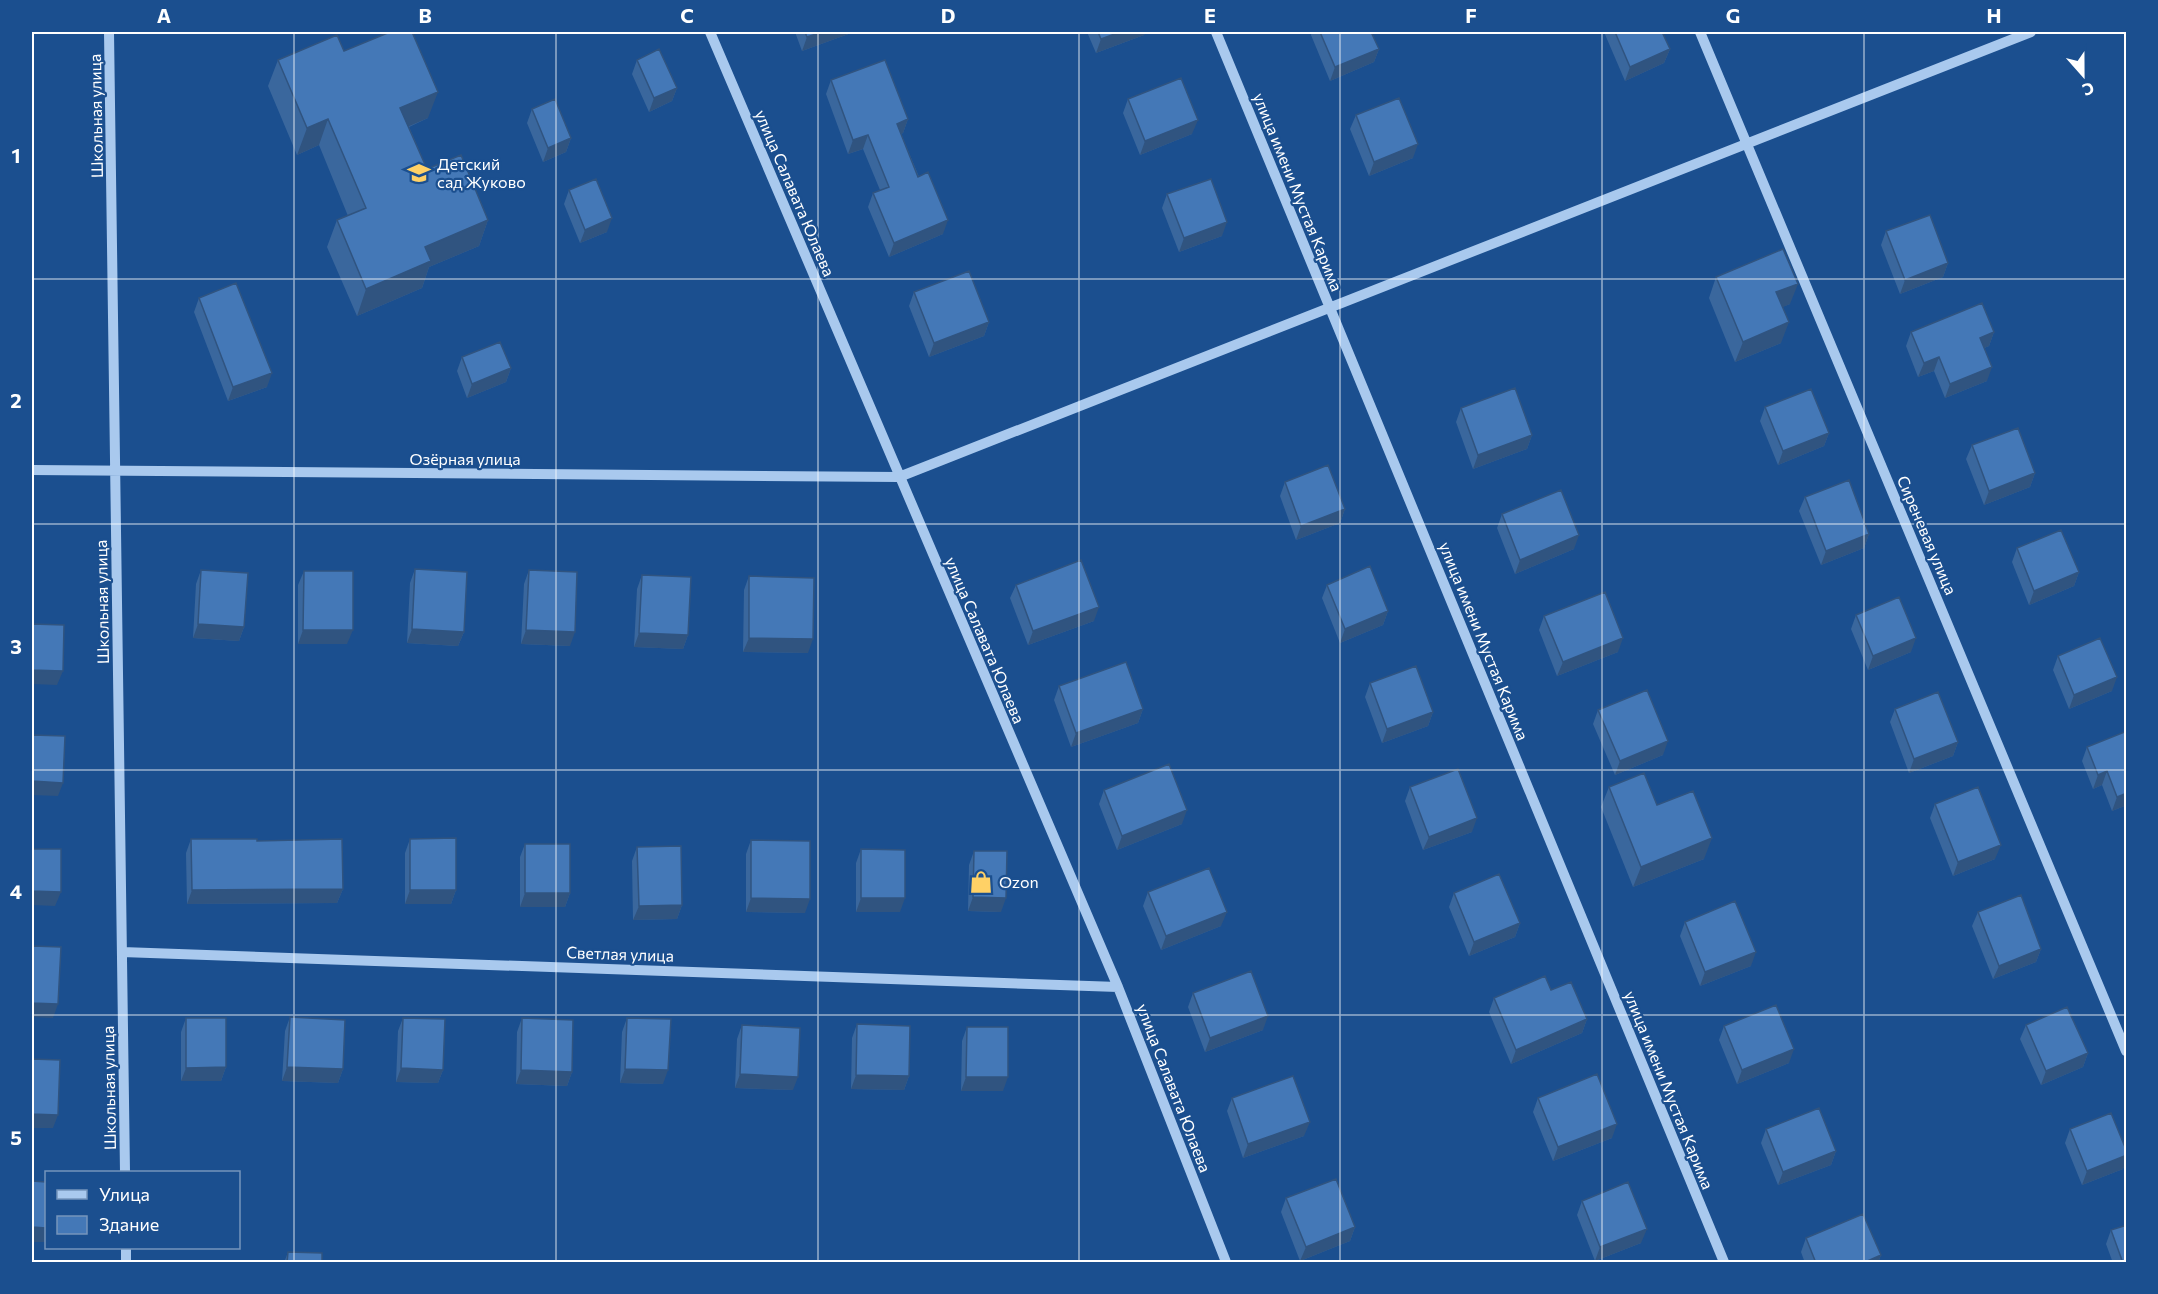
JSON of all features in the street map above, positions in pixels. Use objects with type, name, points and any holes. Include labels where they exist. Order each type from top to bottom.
[{"type":"street","name":"Школьная улица","points":[[110,32],[125,1171]]},
{"type":"street","name":"улица Салавата Юлаева","points":[[710,32],[1118,987],[1226,1263]]},
{"type":"street","name":"улица имени Мустая Карима","points":[[1216,32],[1724,1263]]},
{"type":"street","name":"Сиреневая улица","points":[[1700,32],[2127,1051]]},
{"type":"street","points":[[899,477],[2031,32]]},
{"type":"street","name":"Озёрная улица","points":[[32,470],[899,477]]},
{"type":"street","name":"Светлая улица","points":[[122,952],[1118,987]]},
{"type":"building","points":[[390,32],[412,32],[438,92],[400,108],[427,169],[461,155],[488,220],[425,247],[431,261],[366,289],[337,220],[366,208],[328,119],[307,128],[278,60],[337,35],[344,51]]},
{"type":"building","points":[[805,32],[822,32],[807,37]]},
{"type":"building","points":[[1098,32],[1120,32],[1101,39]]},
{"type":"building","points":[[1320,32],[1371,32],[1379,49],[1335,67]]},
{"type":"building","points":[[1615,32],[1662,32],[1670,49],[1630,67]]},
{"type":"building","points":[[659,49],[677,88],[654,98],[637,60]]},
{"type":"building","points":[[885,60],[908,119],[897,124],[918,177],[928,172],[948,220],[894,243],[873,193],[889,187],[868,135],[853,140],[831,80]]},
{"type":"building","points":[[1181,78],[1198,120],[1145,141],[1128,99]]},
{"type":"building","points":[[1399,98],[1418,144],[1374,162],[1356,115]]},
{"type":"building","points":[[555,99],[571,138],[548,148],[532,109]]},
{"type":"building","points":[[596,179],[612,218],[585,230],[569,190]]},
{"type":"building","points":[[1211,179],[1227,222],[1184,238],[1167,194]]},
{"type":"building","points":[[1930,215],[1948,263],[1905,280],[1886,231]]},
{"type":"building","points":[[1783,249],[1798,284],[1776,292],[1789,322],[1743,342],[1716,277]]},
{"type":"building","points":[[969,271],[989,322],[934,343],[914,292]]},
{"type":"building","points":[[236,283],[272,373],[233,387],[199,298]]},
{"type":"building","points":[[1982,303],[1994,332],[1980,338],[1992,367],[1950,384],[1939,357],[1924,363],[1911,332]]},
{"type":"building","points":[[500,342],[511,368],[472,384],[462,357]]},
{"type":"building","points":[[1515,388],[1532,435],[1478,455],[1461,408]]},
{"type":"building","points":[[1811,389],[1829,433],[1783,451],[1765,407]]},
{"type":"building","points":[[2018,428],[2035,473],[1989,491],[1972,445]]},
{"type":"building","points":[[1328,465],[1345,509],[1301,526],[1285,482]]},
{"type":"building","points":[[1849,480],[1869,534],[1826,551],[1805,497]]},
{"type":"building","points":[[1561,490],[1579,535],[1520,560],[1502,514]]},
{"type":"building","points":[[2061,530],[2079,572],[2034,591],[2017,548]]},
{"type":"building","points":[[1081,560],[1099,607],[1033,631],[1016,585]]},
{"type":"building","points":[[1370,566],[1388,611],[1345,629],[1327,585]]},
{"type":"building","points":[[415,569],[467,572],[464,632],[412,629]]},
{"type":"building","points":[[201,570],[248,573],[244,627],[198,624]]},
{"type":"building","points":[[529,570],[577,572],[575,632],[526,630]]},
{"type":"building","points":[[304,571],[353,571],[353,630],[303,630]]},
{"type":"building","points":[[642,575],[691,577],[688,635],[639,633]]},
{"type":"building","points":[[749,576],[814,578],[813,639],[749,638]]},
{"type":"building","points":[[1605,592],[1623,638],[1563,662],[1544,616]]},
{"type":"building","points":[[1899,597],[1916,638],[1873,656],[1856,615]]},
{"type":"building","points":[[32,624],[64,625],[63,671],[32,670]]},
{"type":"building","points":[[2100,638],[2117,677],[2074,695],[2058,656]]},
{"type":"building","points":[[1126,662],[1143,709],[1076,733],[1059,686]]},
{"type":"building","points":[[1416,666],[1433,712],[1387,729],[1370,683]]},
{"type":"building","points":[[1647,690],[1668,741],[1620,761],[1598,710]]},
{"type":"building","points":[[1938,692],[1958,742],[1914,759],[1895,709]]},
{"type":"building","points":[[2127,731],[2127,793],[2117,797],[2107,771],[2098,775],[2087,747]]},
{"type":"building","points":[[32,735],[65,736],[63,783],[32,781]]},
{"type":"building","points":[[1169,764],[1187,810],[1122,836],[1104,790]]},
{"type":"building","points":[[1458,769],[1477,818],[1429,837],[1410,787]]},
{"type":"building","points":[[1644,773],[1657,805],[1693,791],[1712,838],[1641,867],[1609,787]]},
{"type":"building","points":[[1978,787],[2001,845],[1958,862],[1935,804]]},
{"type":"building","points":[[456,838],[456,890],[410,890],[410,839]]},
{"type":"building","points":[[191,839],[257,839],[257,841],[342,839],[343,889],[192,890]]},
{"type":"building","points":[[751,840],[810,841],[810,899],[751,898]]},
{"type":"building","points":[[525,844],[570,844],[570,893],[525,893]]},
{"type":"building","points":[[681,846],[682,905],[639,906],[637,847]]},
{"type":"building","points":[[32,849],[61,849],[61,892],[32,891]]},
{"type":"building","points":[[861,849],[905,850],[905,898],[861,898]]},
{"type":"building","points":[[974,851],[1007,851],[1006,898],[973,897]]},
{"type":"building","points":[[1209,868],[1227,912],[1166,936],[1148,892]]},
{"type":"building","points":[[1499,874],[1520,923],[1474,942],[1454,893]]},
{"type":"building","points":[[2021,895],[2041,949],[1999,966],[1978,912]]},
{"type":"building","points":[[1735,901],[1756,952],[1705,972],[1685,922]]},
{"type":"building","points":[[32,946],[61,947],[58,1004],[32,1003]]},
{"type":"building","points":[[1251,971],[1268,1016],[1210,1038],[1193,993]]},
{"type":"building","points":[[1545,976],[1551,990],[1571,982],[1587,1019],[1516,1050],[1494,998]]},
{"type":"building","points":[[1776,1005],[1794,1049],[1742,1070],[1724,1026]]},
{"type":"building","points":[[2067,1007],[2088,1053],[2046,1071],[2026,1025]]},
{"type":"building","points":[[290,1017],[345,1020],[343,1069],[287,1067]]},
{"type":"building","points":[[186,1018],[226,1018],[226,1067],[186,1068]]},
{"type":"building","points":[[403,1018],[445,1019],[443,1070],[401,1068]]},
{"type":"building","points":[[522,1018],[573,1020],[572,1072],[521,1070]]},
{"type":"building","points":[[627,1018],[671,1019],[668,1070],[625,1069]]},
{"type":"building","points":[[857,1024],[910,1026],[909,1076],[856,1075]]},
{"type":"building","points":[[742,1025],[800,1028],[798,1077],[740,1074]]},
{"type":"building","points":[[967,1027],[1008,1027],[1008,1077],[966,1077]]},
{"type":"building","points":[[32,1059],[60,1060],[58,1115],[32,1114]]},
{"type":"building","points":[[1597,1074],[1617,1124],[1558,1147],[1538,1098]]},
{"type":"building","points":[[1293,1076],[1310,1122],[1248,1144],[1232,1098]]},
{"type":"building","points":[[1819,1108],[1836,1151],[1783,1172],[1766,1129]]},
{"type":"building","points":[[2111,1113],[2127,1155],[2087,1171],[2070,1129]]},
{"type":"building","points":[[1336,1179],[1355,1227],[1306,1247],[1286,1198]]},
{"type":"building","points":[[32,1181],[45,1182],[45,1228],[32,1227]]},
{"type":"building","points":[[1628,1182],[1647,1229],[1600,1247],[1582,1201]]},
{"type":"building","points":[[1863,1214],[1881,1255],[1863,1263],[1816,1263],[1806,1238]]},
{"type":"building","points":[[2127,1225],[2127,1263],[2123,1263],[2111,1230]]},
{"type":"building","points":[[288,1252],[322,1253],[322,1263],[287,1263]]},
{"type":"place","name":"Детский сад Жуково","points":[[419,173]]},
{"type":"place","name":"Ozon","points":[[981,882]]}]
